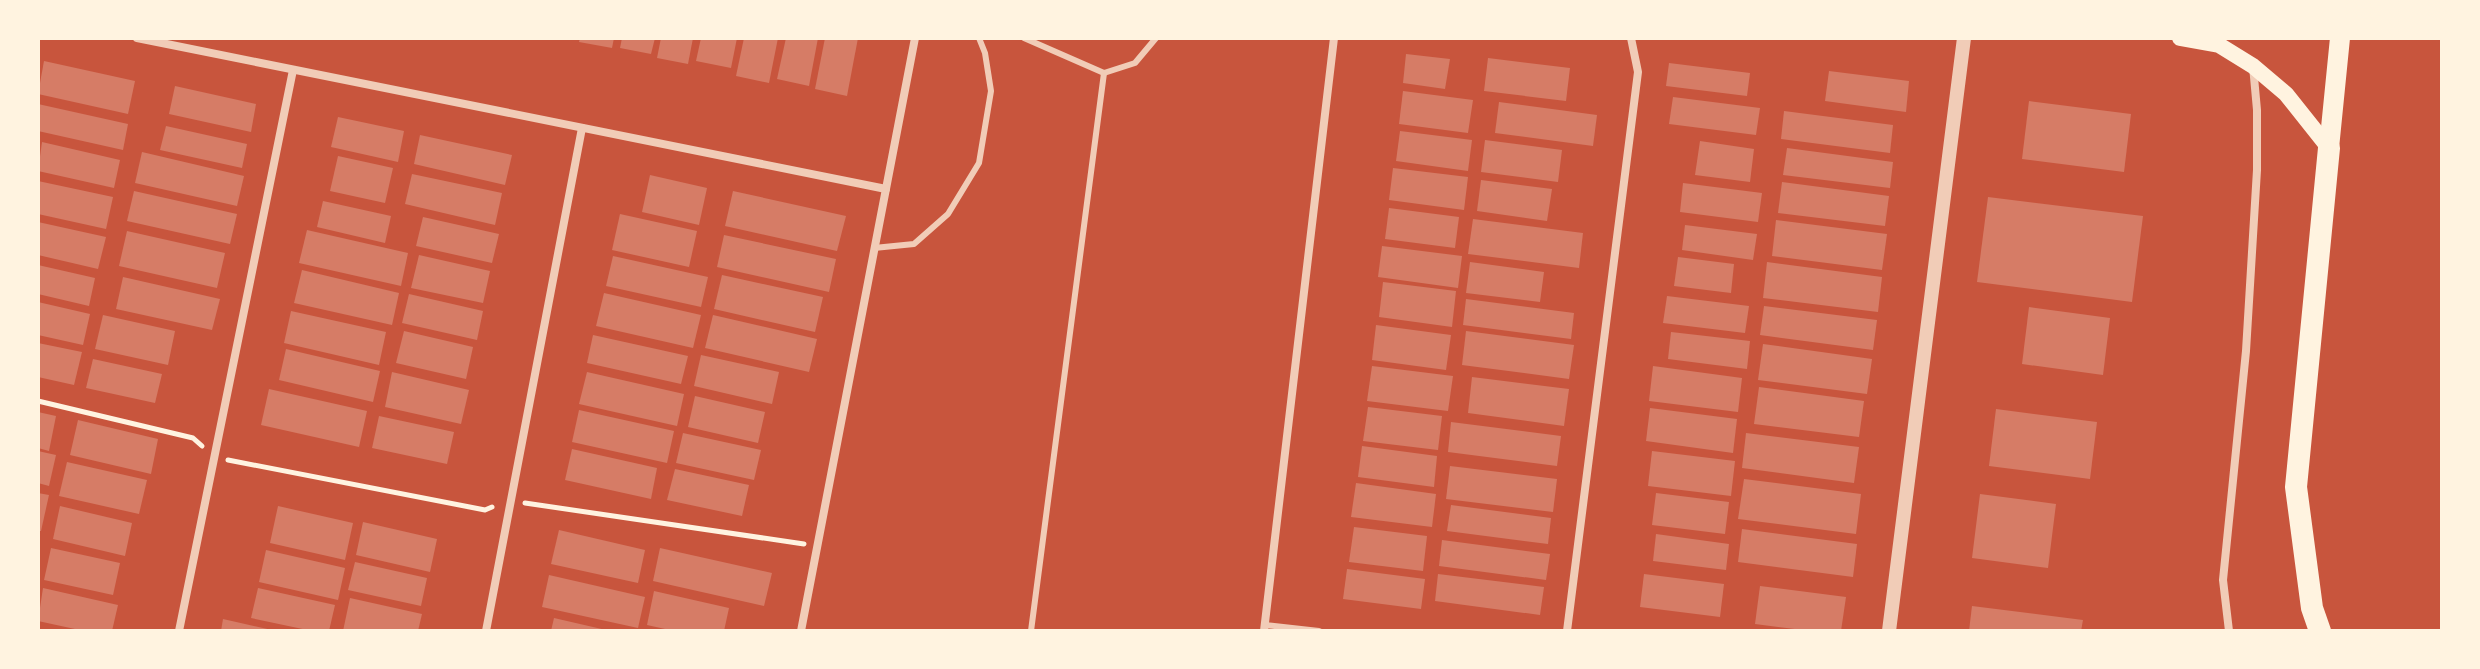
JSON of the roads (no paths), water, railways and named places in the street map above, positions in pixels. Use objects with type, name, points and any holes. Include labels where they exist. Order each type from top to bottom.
[{"type":"highway","points":[[2320,631],[2312,608],[2296,487],[2329,148]]},
{"type":"main road","points":[[2180,38],[2222,42],[2286,94],[2329,148]]},
{"type":"main road","points":[[2329,148],[2340,38]]},
{"type":"street","points":[[137,38],[886,189]]},
{"type":"street","points":[[801,631],[915,38]]},
{"type":"street","points":[[1264,628],[1334,38]]},
{"type":"street","points":[[1567,631],[1638,72],[1631,38]]},
{"type":"street","points":[[1889,631],[1964,38]]},
{"type":"street","points":[[2229,631],[2223,580],[2246,351],[2257,170],[2253,66]]},
{"type":"street","points":[[179,631],[293,70]]},
{"type":"street","points":[[486,631],[582,128]]},
{"type":"lane","points":[[874,248],[914,244],[948,214],[979,163],[991,91],[985,53],[979,38]]},
{"type":"lane","points":[[1024,38],[1104,73],[1135,63],[1156,38]]},
{"type":"lane","points":[[1031,631],[1104,73]]},
{"type":"lane","points":[[1264,628],[1319,631]]}]
